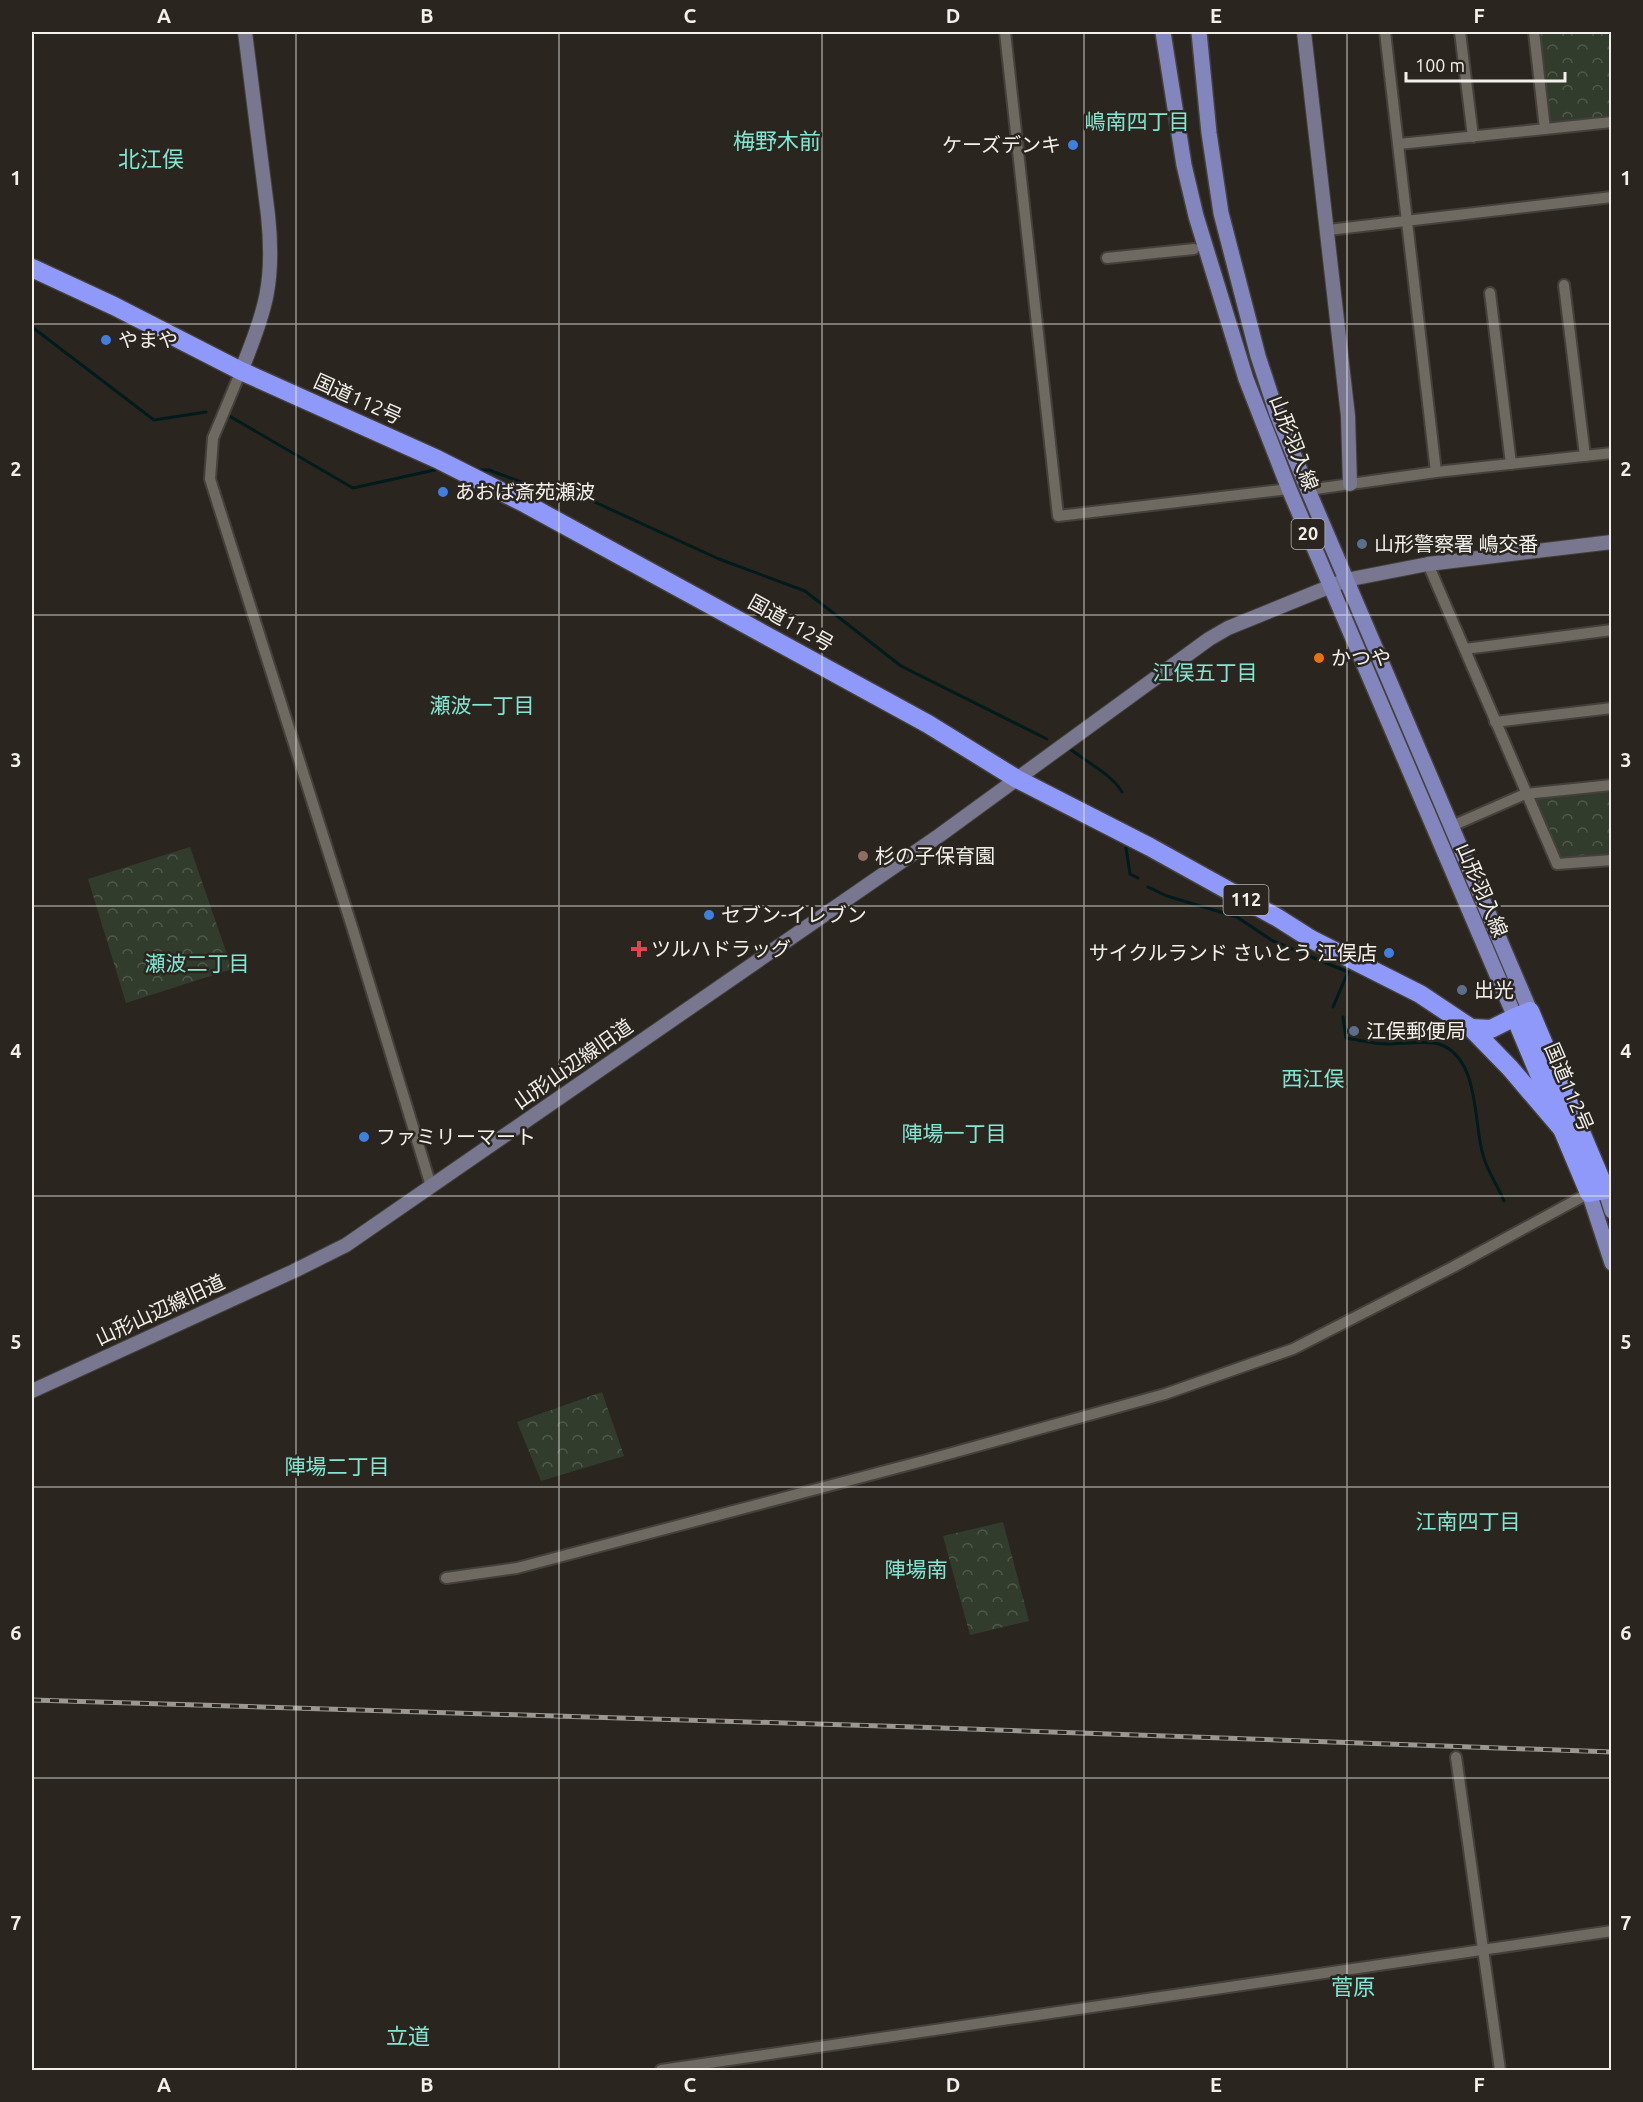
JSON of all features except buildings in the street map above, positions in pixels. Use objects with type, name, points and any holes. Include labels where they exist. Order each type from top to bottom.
[{"type":"highway","name":"国道112号","points":[[32,267],[242,371],[437,459],[526,504],[928,724],[1017,778],[1150,847],[1278,918],[1311,939],[1420,994],[1471,1028],[1510,1068],[1562,1129],[1602,1190]]},
{"type":"highway","name":"国道112号","points":[[1522,1014],[1562,1129]]},
{"type":"highway","name":"国道112号","points":[[1522,1014],[1602,1190]]},
{"type":"highway","points":[[1471,1028],[1491,1029],[1522,1014]]},
{"type":"main road","name":"山形羽入線","points":[[1163,32],[1184,165],[1196,216],[1246,379],[1330,586],[1522,1014]]},
{"type":"main road","name":"山形羽入線","points":[[1199,32],[1209,133],[1221,213],[1258,356],[1277,414],[1452,826],[1522,1014]]},
{"type":"main road","points":[[1602,1190],[1611,1211]]},
{"type":"main road","points":[[1602,1190],[1611,1263]]},
{"type":"street","points":[[245,32],[271,255],[267,300],[260,325],[213,438],[210,478],[350,919],[431,1186]]},
{"type":"street","points":[[1005,32],[1058,516],[1289,489]]},
{"type":"street","points":[[1304,32],[1348,416],[1350,484]]},
{"type":"street","points":[[1385,32],[1436,472]]},
{"type":"street","points":[[1460,32],[1473,137]]},
{"type":"street","points":[[1534,32],[1545,129]]},
{"type":"street","points":[[1399,144],[1611,122]]},
{"type":"street","points":[[1328,230],[1611,197]]},
{"type":"street","points":[[1107,258],[1194,249]]},
{"type":"street","points":[[1564,285],[1585,456]]},
{"type":"street","points":[[1490,292],[1511,464]]},
{"type":"street","points":[[1308,490],[1436,472],[1611,453]]},
{"type":"street","name":"山形山辺線旧道","points":[[32,1391],[346,1245],[795,935],[1209,639],[1228,628],[1346,580],[1428,564],[1611,542]]},
{"type":"street","points":[[1428,564],[1557,864],[1611,860]]},
{"type":"street","points":[[1465,649],[1611,630]]},
{"type":"street","points":[[1495,722],[1611,708]]},
{"type":"street","points":[[1452,826],[1525,794],[1611,785]]},
{"type":"street","points":[[446,1578],[517,1568],[583,1551],[935,1458],[1166,1394],[1217,1377],[1293,1349],[1602,1190]]},
{"type":"street","points":[[1456,1757],[1500,2070]]},
{"type":"street","points":[[661,2070],[1611,1931]]},
{"type":"green space","points":[[1534,32],[1611,32],[1611,122],[1545,129]]},
{"type":"green space","points":[[1611,785],[1611,860],[1557,864],[1525,794]]},
{"type":"green space","points":[[190,847],[232,969],[126,1003],[88,879]]},
{"type":"green space","points":[[602,1392],[624,1456],[541,1481],[517,1422]]},
{"type":"green space","points":[[1003,1522],[1029,1621],[970,1635],[943,1536]]},
{"type":"waterway","points":[[32,327],[154,420],[206,412]]},
{"type":"waterway","points":[[231,417],[353,488],[439,469]]},
{"type":"waterway","points":[[479,470],[489,470],[532,486],[588,499],[719,559],[805,591],[901,666],[1047,739]]},
{"type":"waterway","points":[[1070,749],[1106,774],[1122,792]]},
{"type":"waterway","points":[[1126,848],[1130,874],[1138,878]]},
{"type":"waterway","points":[[1148,887],[1167,896],[1237,917],[1273,941],[1348,972],[1333,1007]]},
{"type":"waterway","points":[[1343,1017],[1346,1038],[1383,1044],[1421,1042],[1439,1044],[1452,1051],[1462,1062],[1473,1092],[1483,1155],[1504,1201]]},
{"type":"railway","points":[[32,1700],[914,1727],[1612,1752]]},
{"type":"place","name":"ケーズデンキ","points":[[1073,145]]},
{"type":"place","name":"やまや","points":[[106,340]]},
{"type":"place","name":"あおば斎苑瀬波","points":[[443,492]]},
{"type":"place","name":"山形警察署 嶋交番","points":[[1362,544]]},
{"type":"place","name":"かつや","points":[[1319,658]]},
{"type":"place","name":"杉の子保育園","points":[[863,856]]},
{"type":"place","name":"セブン-イレブン","points":[[709,915]]},
{"type":"place","name":"ツルハドラッグ","points":[[639,949]]},
{"type":"place","name":"サイクルランド さいとう 江俣店","points":[[1389,953]]},
{"type":"place","name":"出光","points":[[1462,990]]},
{"type":"place","name":"江俣郵便局","points":[[1354,1031]]},
{"type":"place","name":"ファミリーマート","points":[[364,1137]]},
{"type":"district","name":"嶋南四丁目","points":[[1137,122]]},
{"type":"district","name":"梅野木前","points":[[777,141]]},
{"type":"district","name":"北江俣","points":[[151,159]]},
{"type":"district","name":"江俣五丁目","points":[[1205,673]]},
{"type":"district","name":"瀬波一丁目","points":[[482,706]]},
{"type":"district","name":"瀬波二丁目","points":[[197,964]]},
{"type":"district","name":"西江俣","points":[[1313,1079]]},
{"type":"district","name":"陣場一丁目","points":[[954,1134]]},
{"type":"district","name":"陣場二丁目","points":[[337,1467]]},
{"type":"district","name":"江南四丁目","points":[[1468,1522]]},
{"type":"district","name":"陣場南","points":[[916,1570]]},
{"type":"district","name":"菅原","points":[[1353,1987]]},
{"type":"district","name":"立道","points":[[408,2036]]}]
